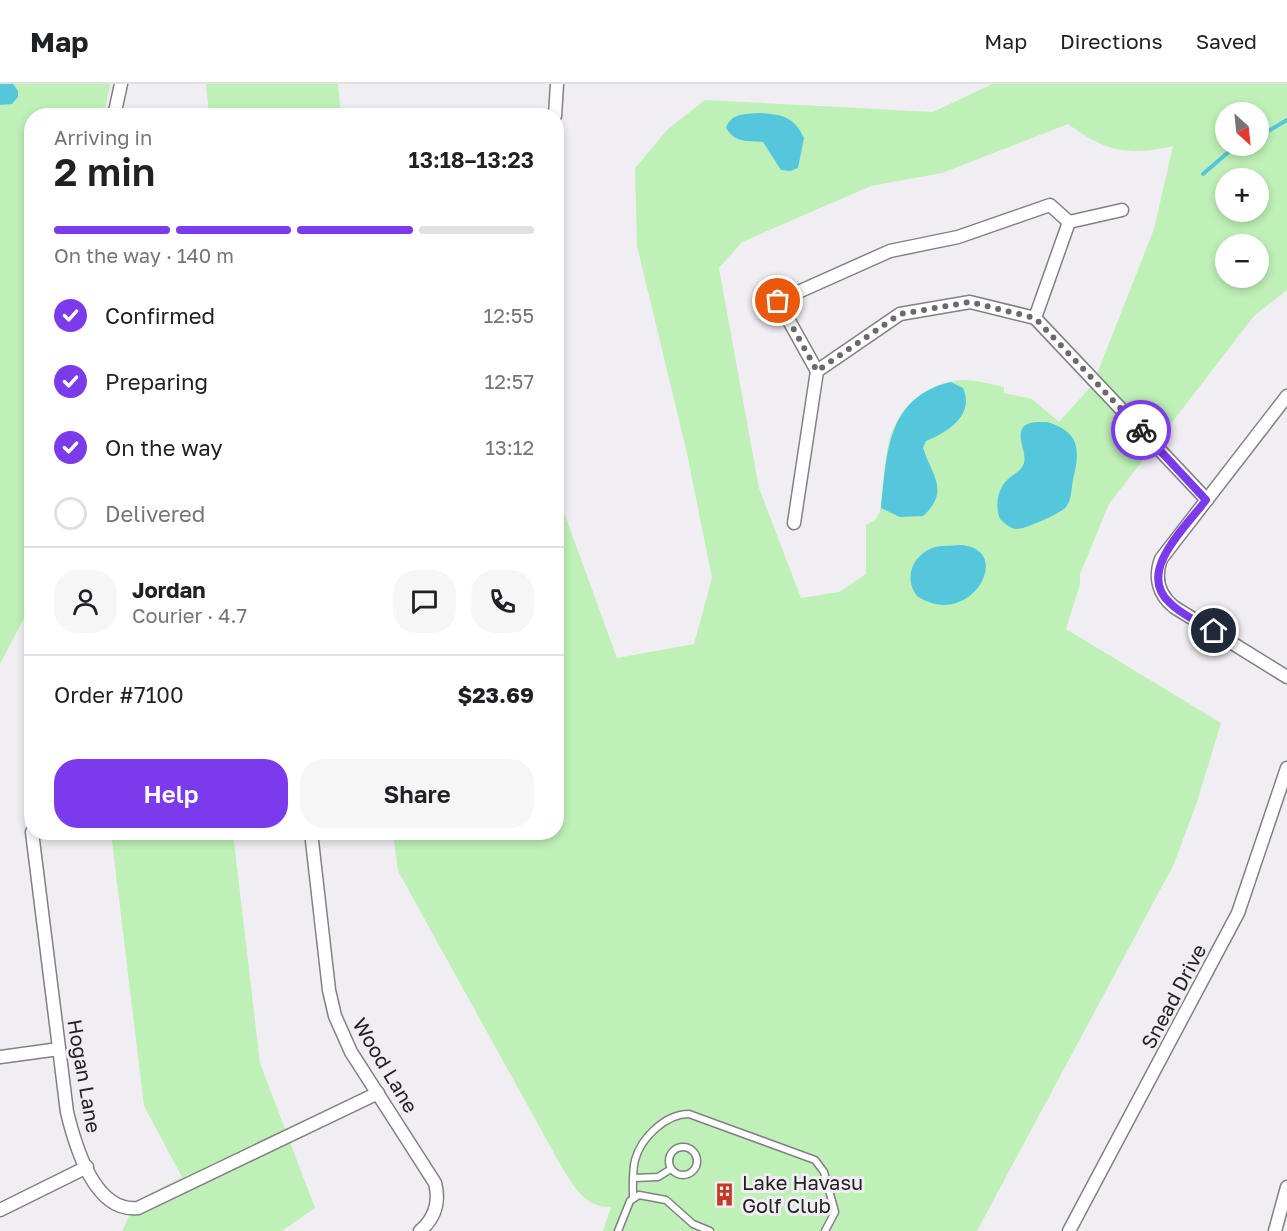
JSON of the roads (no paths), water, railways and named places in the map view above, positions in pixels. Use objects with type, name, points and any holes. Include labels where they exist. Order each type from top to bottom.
[{"type":"street","points":[[116,108],[121,84]]},
{"type":"street","points":[[556,108],[557,84]]},
{"type":"street","points":[[794,523],[817,371],[778,301],[890,251],[958,237],[1050,205],[1069,222]]},
{"type":"street","points":[[1069,222],[1122,210]]},
{"type":"street","points":[[1035,318],[1069,222]]},
{"type":"street","points":[[817,371],[900,314],[970,302],[1035,318],[1206,500]]},
{"type":"street","points":[[1287,396],[1161,559],[1158,574],[1162,593],[1174,607],[1287,677]]},
{"type":"street","name":"Snead Drive","points":[[1069,1231],[1238,913],[1257,865],[1287,768]]},
{"type":"street","name":"Hogan Lane","points":[[33,840],[69,1119],[87,1167],[106,1199],[121,1207],[138,1208],[378,1093]]},
{"type":"street","name":"Wood Lane","points":[[312,840],[332,1003],[345,1041],[435,1183],[437,1197],[435,1210],[420,1231]]},
{"type":"street","points":[[0,1057],[59,1049]]},
{"type":"street","points":[[0,1210],[87,1167]]},
{"type":"street","points":[[1275,1231],[1287,1187]]},
{"type":"lane","points":[[618,1231],[633,1198],[636,1157],[657,1126],[672,1117],[689,1114],[815,1160],[824,1172],[835,1212],[825,1231]]},
{"type":"lane","points":[[685,1147],[694,1153],[696,1163],[691,1172],[680,1175],[671,1169],[669,1159],[674,1149],[685,1147]]},
{"type":"lane","points":[[634,1178],[658,1177],[671,1169]]},
{"type":"lane","points":[[633,1198],[639,1195],[666,1200],[693,1224],[710,1231]]},
{"type":"water","points":[[0,84],[13,84],[18,91],[18,97],[12,104],[0,105]]},
{"type":"water","points":[[759,113],[774,114],[796,125],[804,138],[798,168],[790,171],[781,170],[763,142],[738,139],[726,128],[731,119],[735,117]]},
{"type":"water","points":[[951,382],[963,388],[966,398],[962,414],[943,433],[926,441],[923,448],[934,474],[936,498],[923,516],[900,517],[881,508],[885,468],[894,430],[902,414],[913,400]]},
{"type":"water","points":[[1047,422],[1066,431],[1075,444],[1077,460],[1069,501],[1063,510],[1050,517],[1016,529],[1000,519],[997,504],[999,494],[1009,478],[1023,466],[1021,434],[1024,426]]},
{"type":"water","points":[[959,545],[976,549],[984,559],[985,572],[980,585],[969,596],[954,604],[937,604],[917,596],[911,581],[912,567],[916,561],[927,550],[935,547]]},
{"type":"waterway","points":[[1269,131],[1287,120]]},
{"type":"waterway","points":[[1203,174],[1224,156]]},
{"type":"place","name":"Lake Havasu Golf Club","points":[[724,1194]]}]
